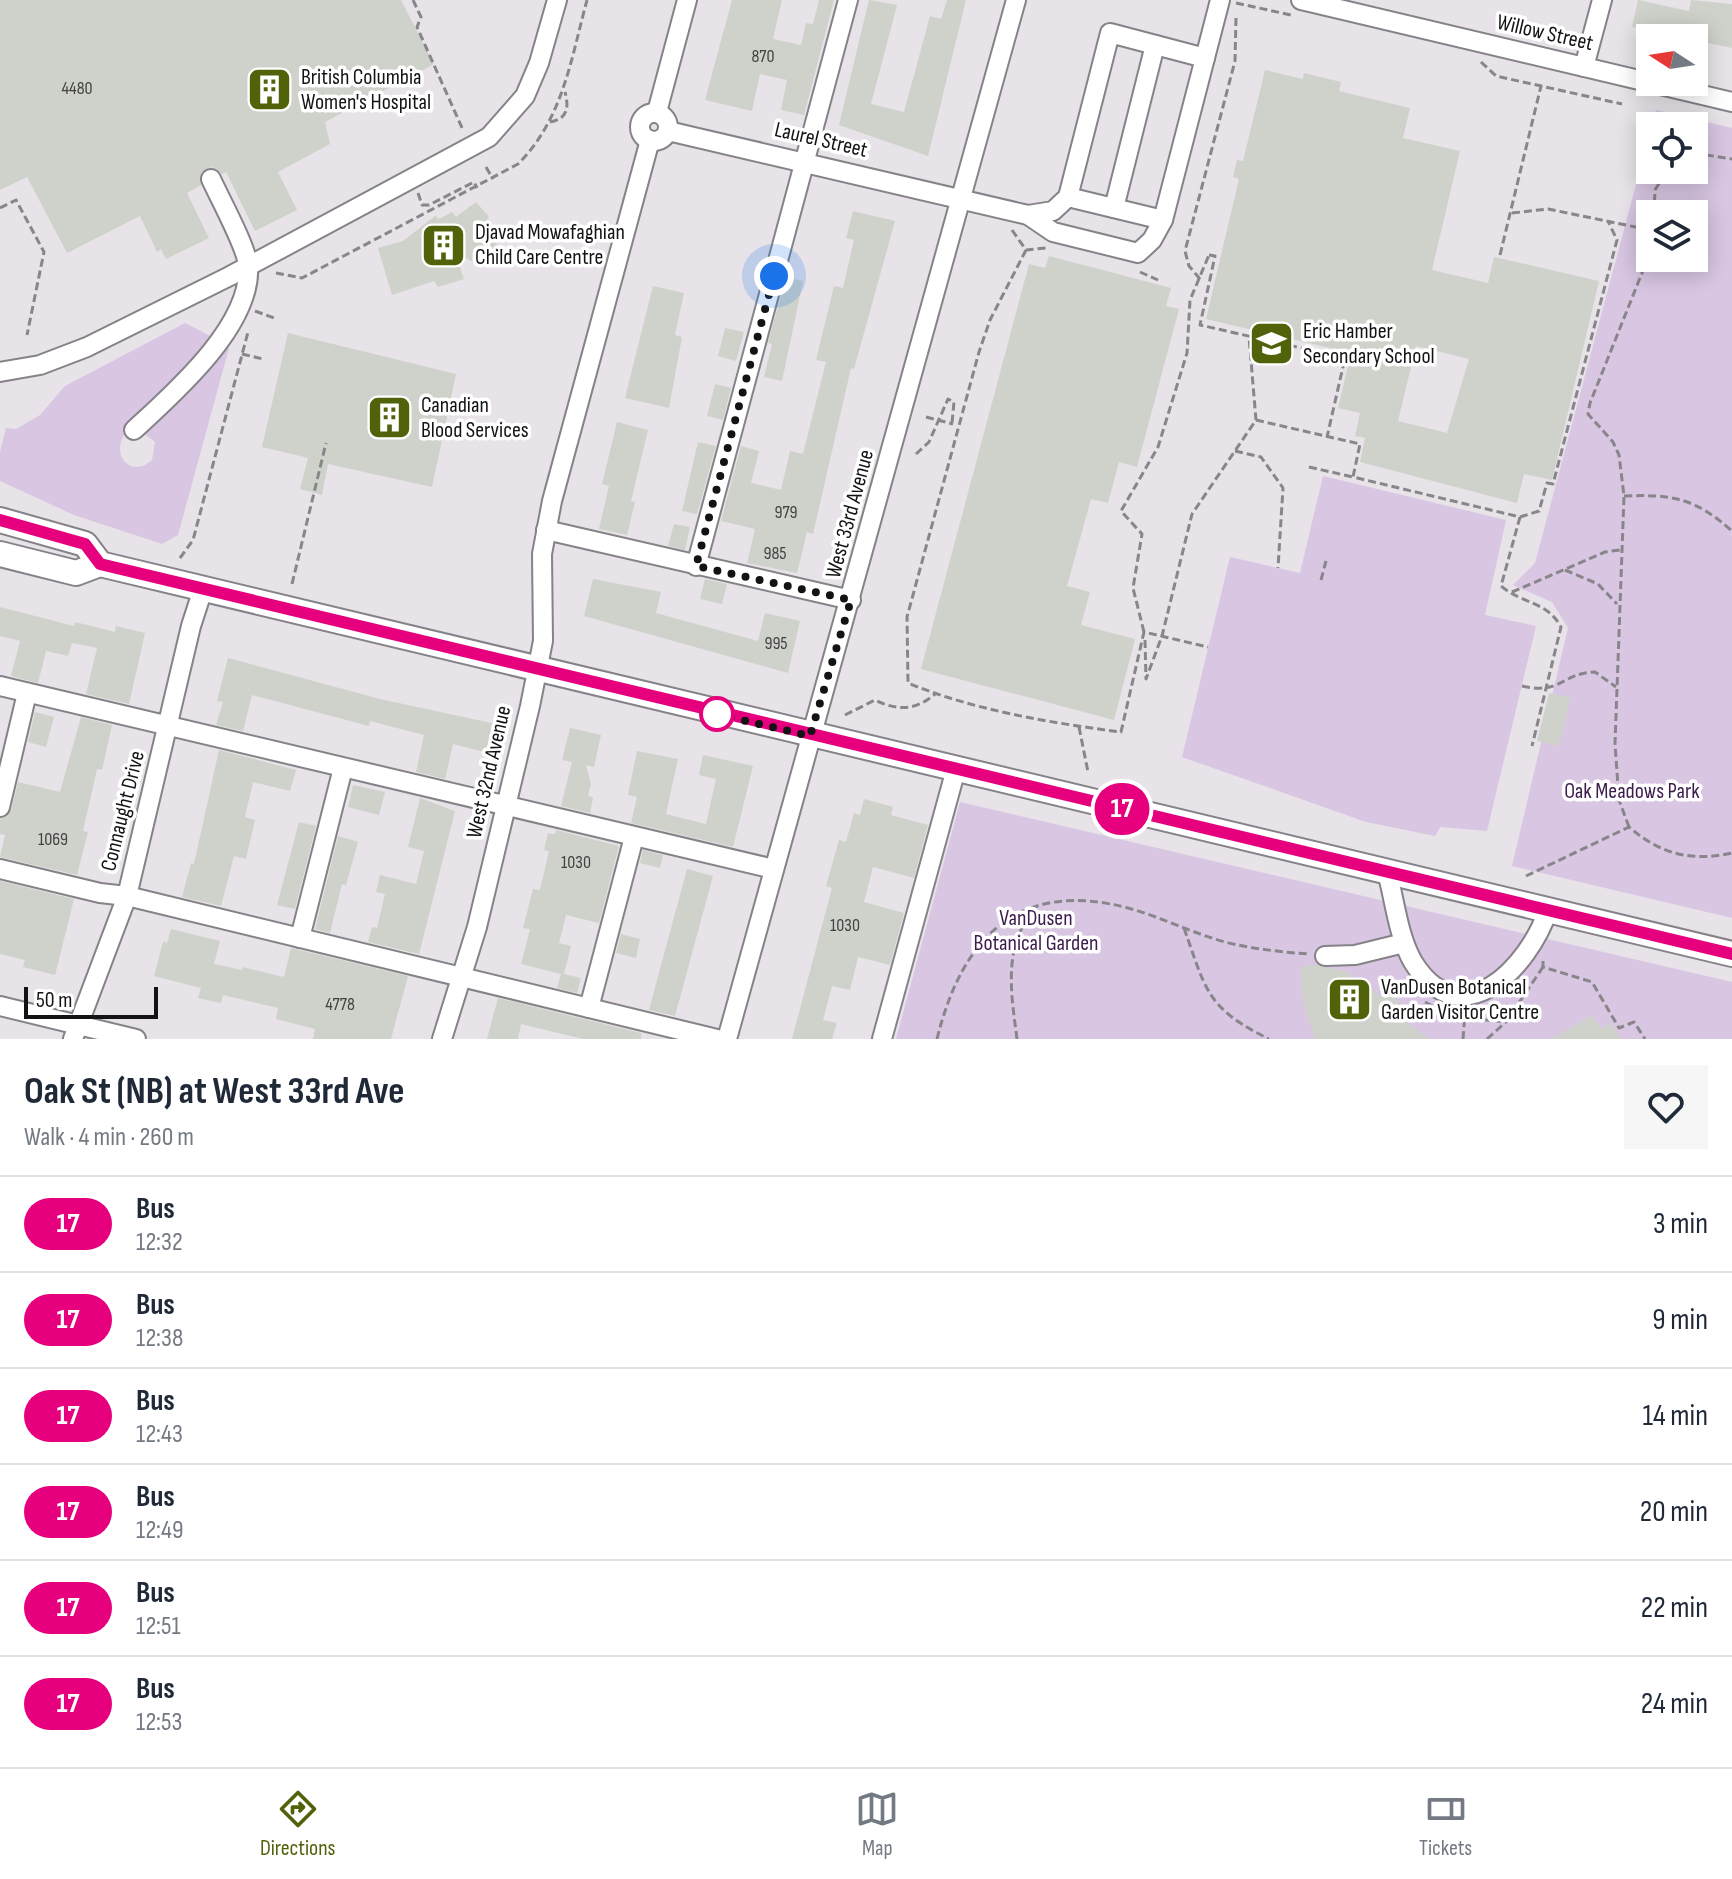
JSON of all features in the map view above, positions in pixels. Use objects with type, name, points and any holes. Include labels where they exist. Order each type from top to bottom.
[{"type":"main road","points":[[0,520],[85,544],[100,564]]},
{"type":"main road","points":[[0,554],[76,573],[100,564],[536,671],[1732,954]]},
{"type":"street","points":[[0,372],[69,355],[248,265],[489,137],[525,96],[539,63],[557,0]]},
{"type":"street","points":[[657,112],[687,0]]},
{"type":"street","points":[[696,566],[848,0]]},
{"type":"street","name":"West 33rd Avenue","points":[[727,1039],[1016,0]]},
{"type":"street","name":"Willow Street","points":[[1301,0],[1732,102]]},
{"type":"street","points":[[1584,67],[1602,0]]},
{"type":"street","points":[[1068,197],[1163,220],[1205,58],[1227,1]]},
{"type":"street","points":[[1028,215],[1053,211],[1068,197],[1110,33],[1205,58]]},
{"type":"street","points":[[1114,208],[1155,45]]},
{"type":"street","points":[[657,112],[665,117],[668,131],[662,138],[650,140],[641,134],[640,124],[644,116],[657,112]]},
{"type":"street","name":"Laurel Street","points":[[668,131],[805,160],[1028,215],[1053,232],[1138,253],[1152,240],[1163,220]]},
{"type":"street","name":"West 32nd Avenue","points":[[442,1039],[463,979],[543,641],[541,577],[546,530],[650,140]]},
{"type":"street","points":[[134,430],[212,353],[232,321],[248,265],[211,179]]},
{"type":"street","points":[[546,530],[851,600]]},
{"type":"street","name":"Connaught Drive","points":[[76,1032],[127,896],[203,589]]},
{"type":"street","points":[[0,686],[774,869]]},
{"type":"street","points":[[0,807],[27,693]]},
{"type":"street","points":[[300,938],[343,768]]},
{"type":"street","points":[[882,1039],[956,769]]},
{"type":"street","points":[[589,1008],[634,837]]},
{"type":"street","points":[[0,869],[100,893],[127,896],[717,1039]]},
{"type":"street","points":[[1387,872],[1404,943],[1413,961],[1435,987],[1467,997],[1482,994],[1516,971],[1540,935],[1548,910]]},
{"type":"street","points":[[1325,956],[1355,955],[1404,943]]},
{"type":"street","points":[[0,1006],[76,1032],[136,1039]]},
{"type":"path","points":[[413,0],[421,17],[417,27],[467,137]]},
{"type":"path","points":[[1201,280],[1189,266],[1185,251],[1235,61],[1227,1]]},
{"type":"path","points":[[1496,76],[1622,104]]},
{"type":"path","points":[[1500,255],[1541,86]]},
{"type":"path","points":[[550,122],[562,118],[567,111],[565,88]]},
{"type":"path","points":[[1708,155],[1732,159]]},
{"type":"path","points":[[486,167],[493,179]]},
{"type":"path","points":[[425,215],[421,203],[429,205],[474,182],[477,188]]},
{"type":"path","points":[[0,208],[16,200],[44,252],[27,335]]},
{"type":"path","points":[[1510,213],[1548,209],[1636,227]]},
{"type":"path","points":[[1309,467],[1520,517],[1539,511],[1547,483],[1553,484],[1617,240],[1608,221]]},
{"type":"path","points":[[1026,250],[990,320],[959,425],[907,617],[908,683],[935,694],[1079,727],[1121,732],[1144,632]]},
{"type":"path","points":[[1249,337],[1256,420],[1192,514],[1162,636],[1146,679],[1144,632],[1133,588],[1142,534],[1121,511],[1158,447],[1187,353],[1190,300],[1209,255],[1215,256],[1200,325],[1345,358],[1327,437]]},
{"type":"path","points":[[268,271],[278,266]]},
{"type":"path","points":[[1135,270],[1158,280]]},
{"type":"path","points":[[1643,272],[1588,414],[1613,442],[1619,455],[1624,496],[1615,744],[1619,800],[1629,827],[1664,852],[1681,857],[1732,853]]},
{"type":"path","points":[[251,320],[256,302]]},
{"type":"path","points":[[262,314],[274,318]]},
{"type":"path","points":[[180,558],[193,540],[249,329]]},
{"type":"path","points":[[242,354],[263,359]]},
{"type":"path","points":[[916,454],[929,442],[948,399],[951,399],[952,423]]},
{"type":"path","points":[[926,417],[959,425]]},
{"type":"path","points":[[1256,420],[1360,444],[1353,477]]},
{"type":"path","points":[[292,584],[326,443]]},
{"type":"path","points":[[1235,451],[1261,457],[1283,488],[1278,568]]},
{"type":"path","points":[[1624,496],[1665,495],[1682,498],[1706,510],[1732,531]]},
{"type":"path","points":[[1520,517],[1501,586],[1510,593],[1541,604],[1555,615],[1561,627],[1532,746]]},
{"type":"path","points":[[1510,593],[1605,552],[1620,550]]},
{"type":"path","points":[[1321,580],[1326,561]]},
{"type":"path","points":[[1565,570],[1598,584],[1618,605]]},
{"type":"path","points":[[1144,632],[1208,647]]},
{"type":"path","points":[[1522,686],[1544,691],[1589,672],[1605,678],[1616,687]]},
{"type":"path","points":[[845,715],[875,700],[889,707],[912,709],[935,694]]},
{"type":"path","points":[[1079,727],[1088,772]]},
{"type":"path","points":[[1526,876],[1629,827]]},
{"type":"path","points":[[937,1039],[954,985],[969,958],[1019,912],[1045,901],[1069,898],[1129,908],[1248,947],[1325,956]]},
{"type":"path","points":[[1017,1039],[1012,958],[1024,924],[1045,901]]},
{"type":"path","points":[[1184,928],[1203,986],[1217,1007],[1269,1039]]},
{"type":"path","points":[[1487,1039],[1506,1022],[1543,967],[1544,952]]},
{"type":"path","points":[[1543,967],[1592,982],[1619,1028],[1634,1022],[1645,1039]]},
{"type":"path","points":[[1463,1039],[1467,997]]},
{"type":"green space","name":"Oak Meadows Park","points":[[1708,122],[1732,128],[1732,918],[1512,866],[1568,628],[1552,602],[1513,585],[1535,563],[1636,184],[1708,184]]},
{"type":"green space","points":[[185,323],[216,339],[124,435],[120,451],[131,466],[145,465],[152,460],[155,442],[140,430],[225,345],[229,348],[178,535],[162,544],[74,515],[0,481],[0,452],[6,428],[16,429],[40,415],[65,386]]},
{"type":"green space","points":[[1323,476],[1506,520],[1485,615],[1536,626],[1487,831],[1440,827],[1435,836],[1366,822],[1182,757],[1230,557],[1300,573]]},
{"type":"green space","name":"VanDusen Botanical Garden","points":[[960,802],[1732,982],[1732,1039],[896,1039]]},
{"type":"building","points":[[0,0],[401,0],[434,64],[325,122],[330,144],[278,172],[297,210],[255,231],[226,172],[222,174],[211,167],[201,173],[201,185],[187,193],[209,238],[166,259],[161,249],[157,252],[140,216],[67,253],[27,177],[0,190]]},
{"type":"building","points":[[732,0],[782,0],[773,39],[801,45],[806,23],[813,24],[819,0],[834,0],[804,115],[781,110],[787,80],[760,74],[752,111],[705,100]]},
{"type":"building","points":[[869,0],[897,5],[871,104],[904,112],[930,16],[941,19],[947,0],[966,0],[928,156],[839,125]]},
{"type":"building","points":[[1638,0],[1689,11],[1691,0],[1732,4],[1732,48],[1708,43],[1708,24],[1636,24],[1636,28],[1632,27]]},
{"type":"building","points":[[1265,70],[1303,79],[1304,73],[1341,82],[1339,91],[1410,108],[1403,138],[1460,151],[1432,270],[1488,283],[1494,257],[1599,281],[1552,480],[1524,474],[1517,503],[1360,462],[1365,438],[1355,436],[1360,413],[1338,408],[1351,353],[1206,319],[1239,179],[1233,177],[1237,160],[1243,161]],"holes":[[[1416,346],[1469,359],[1447,433],[1398,421]]]},
{"type":"building","name":"Djavad Mowafaghian Child Care Centre","points":[[476,202],[489,217],[487,220],[500,252],[482,266],[455,253],[464,279],[438,287],[434,281],[392,295],[378,248],[403,241],[435,216],[439,219],[452,212],[456,217]]},
{"type":"building","points":[[853,211],[895,221],[854,369],[851,368],[813,534],[807,532],[797,573],[747,563],[755,529],[721,521],[741,446],[759,451],[751,483],[781,490],[790,451],[803,454],[826,362],[816,360],[834,286],[843,288],[854,240],[846,238]]},
{"type":"building","points":[[1049,256],[1171,288],[1166,306],[1179,309],[1137,467],[1119,462],[1108,503],[1091,499],[1067,586],[1090,592],[1081,625],[1135,639],[1114,720],[921,669],[1029,264],[1045,268]]},
{"type":"building","points":[[786,277],[803,281],[782,381],[764,377],[772,344],[768,343]]},
{"type":"building","points":[[653,286],[684,293],[675,335],[682,337],[669,408],[625,398]]},
{"type":"building","points":[[725,328],[744,332],[736,361],[718,356]]},
{"type":"building","name":"Canadian Blood Services","points":[[288,333],[456,374],[432,487],[328,464],[322,495],[300,489],[308,458],[262,447]]},
{"type":"building","points":[[715,384],[731,388],[723,420],[707,416]]},
{"type":"building","points":[[617,422],[648,430],[631,501],[635,502],[627,535],[599,529],[609,486],[602,484]]},
{"type":"building","points":[[698,442],[716,446],[697,514],[682,511]]},
{"type":"building","points":[[674,524],[690,527],[685,550],[668,546]]},
{"type":"building","points":[[593,579],[661,592],[656,613],[758,641],[765,613],[800,621],[788,673],[584,616]]},
{"type":"building","points":[[705,579],[727,584],[722,604],[700,599]]},
{"type":"building","points":[[0,607],[74,626],[75,622],[115,632],[116,626],[145,633],[129,704],[86,694],[97,648],[72,643],[68,656],[46,651],[38,683],[11,676],[20,641],[0,636]]},
{"type":"building","points":[[228,658],[380,699],[496,724],[489,753],[453,744],[445,779],[416,772],[424,735],[370,721],[369,726],[252,695],[243,731],[216,725],[223,702],[217,701]]},
{"type":"building","points":[[1549,693],[1571,698],[1559,746],[1537,741]]},
{"type":"building","points":[[35,712],[54,717],[46,747],[28,742]]},
{"type":"building","points":[[81,717],[112,725],[102,770],[97,769],[83,831],[88,832],[77,875],[0,857],[5,835],[0,834],[0,819],[11,810],[18,782],[60,792]]},
{"type":"building","points":[[570,728],[601,735],[594,767],[586,765],[591,784],[588,795],[593,798],[590,813],[561,806],[572,762],[562,760]]},
{"type":"building","points":[[219,750],[296,770],[290,791],[253,782],[245,817],[255,820],[246,859],[234,856],[221,906],[182,897],[191,863],[194,864]]},
{"type":"building","points":[[637,751],[678,759],[666,814],[706,824],[716,779],[699,775],[703,755],[753,766],[733,847],[631,823],[637,797],[628,795]]},
{"type":"building","points":[[353,785],[385,792],[379,815],[348,807]]},
{"type":"building","points":[[420,798],[455,811],[419,954],[368,942],[372,927],[377,928],[385,894],[376,892],[380,875],[416,884],[424,851],[408,847]]},
{"type":"building","points":[[864,799],[893,807],[891,815],[928,825],[914,878],[873,867],[864,902],[904,913],[890,965],[858,957],[850,990],[832,986],[823,1020],[837,1023],[832,1039],[792,1039],[832,888],[826,886],[839,840],[846,842],[854,813],[860,815]]},
{"type":"building","points":[[299,822],[316,826],[295,909],[277,905]]},
{"type":"building","points":[[556,830],[619,846],[599,923],[566,915],[559,943],[571,946],[564,974],[581,978],[577,993],[557,988],[561,974],[521,964],[530,929],[523,928],[533,889],[540,890],[549,851],[544,850],[548,833],[555,834]]},
{"type":"building","points":[[338,836],[358,842],[346,885],[342,884],[330,933],[315,929]]},
{"type":"building","points":[[643,850],[663,855],[660,868],[640,863]]},
{"type":"building","points":[[687,869],[713,876],[675,1016],[649,1010]]},
{"type":"building","points":[[0,881],[74,899],[55,975],[23,967],[25,960],[0,954]]},
{"type":"building","points":[[171,929],[220,941],[214,964],[242,970],[242,967],[284,977],[291,948],[408,976],[391,1039],[313,1039],[315,1029],[276,1019],[278,1008],[223,995],[221,1003],[198,998],[201,988],[154,976],[163,942],[167,943]]},
{"type":"building","points":[[621,934],[640,939],[636,958],[616,953]]},
{"type":"building","name":"VanDusen Botanical Garden Visitor Centre","points":[[1318,965],[1345,971],[1382,997],[1391,988],[1410,1025],[1430,1039],[1315,1039],[1303,1003],[1300,966]]},
{"type":"building","points":[[498,998],[641,1033],[641,1039],[583,1039],[521,1024],[518,1039],[487,1039]]},
{"type":"building","points":[[1592,1015],[1601,1029],[1611,1023],[1621,1039],[1551,1039]]},
{"type":"bus line","name":"17","points":[[0,520],[85,544],[100,564],[787,731],[1732,954]]},
{"type":"place","name":"British Columbia Women's Hospital","points":[[270,90]]},
{"type":"place","name":"Djavad Mowafaghian Child Care Centre","points":[[444,245]]},
{"type":"place","name":"Eric Hamber Secondary School","points":[[1272,344]]},
{"type":"place","name":"Canadian Blood Services","points":[[390,418]]},
{"type":"place","name":"VanDusen Botanical Garden Visitor Centre","points":[[1350,1000]]},
{"type":"route","points":[[717,714],[810,736],[851,600],[696,566],[774,276]]}]
